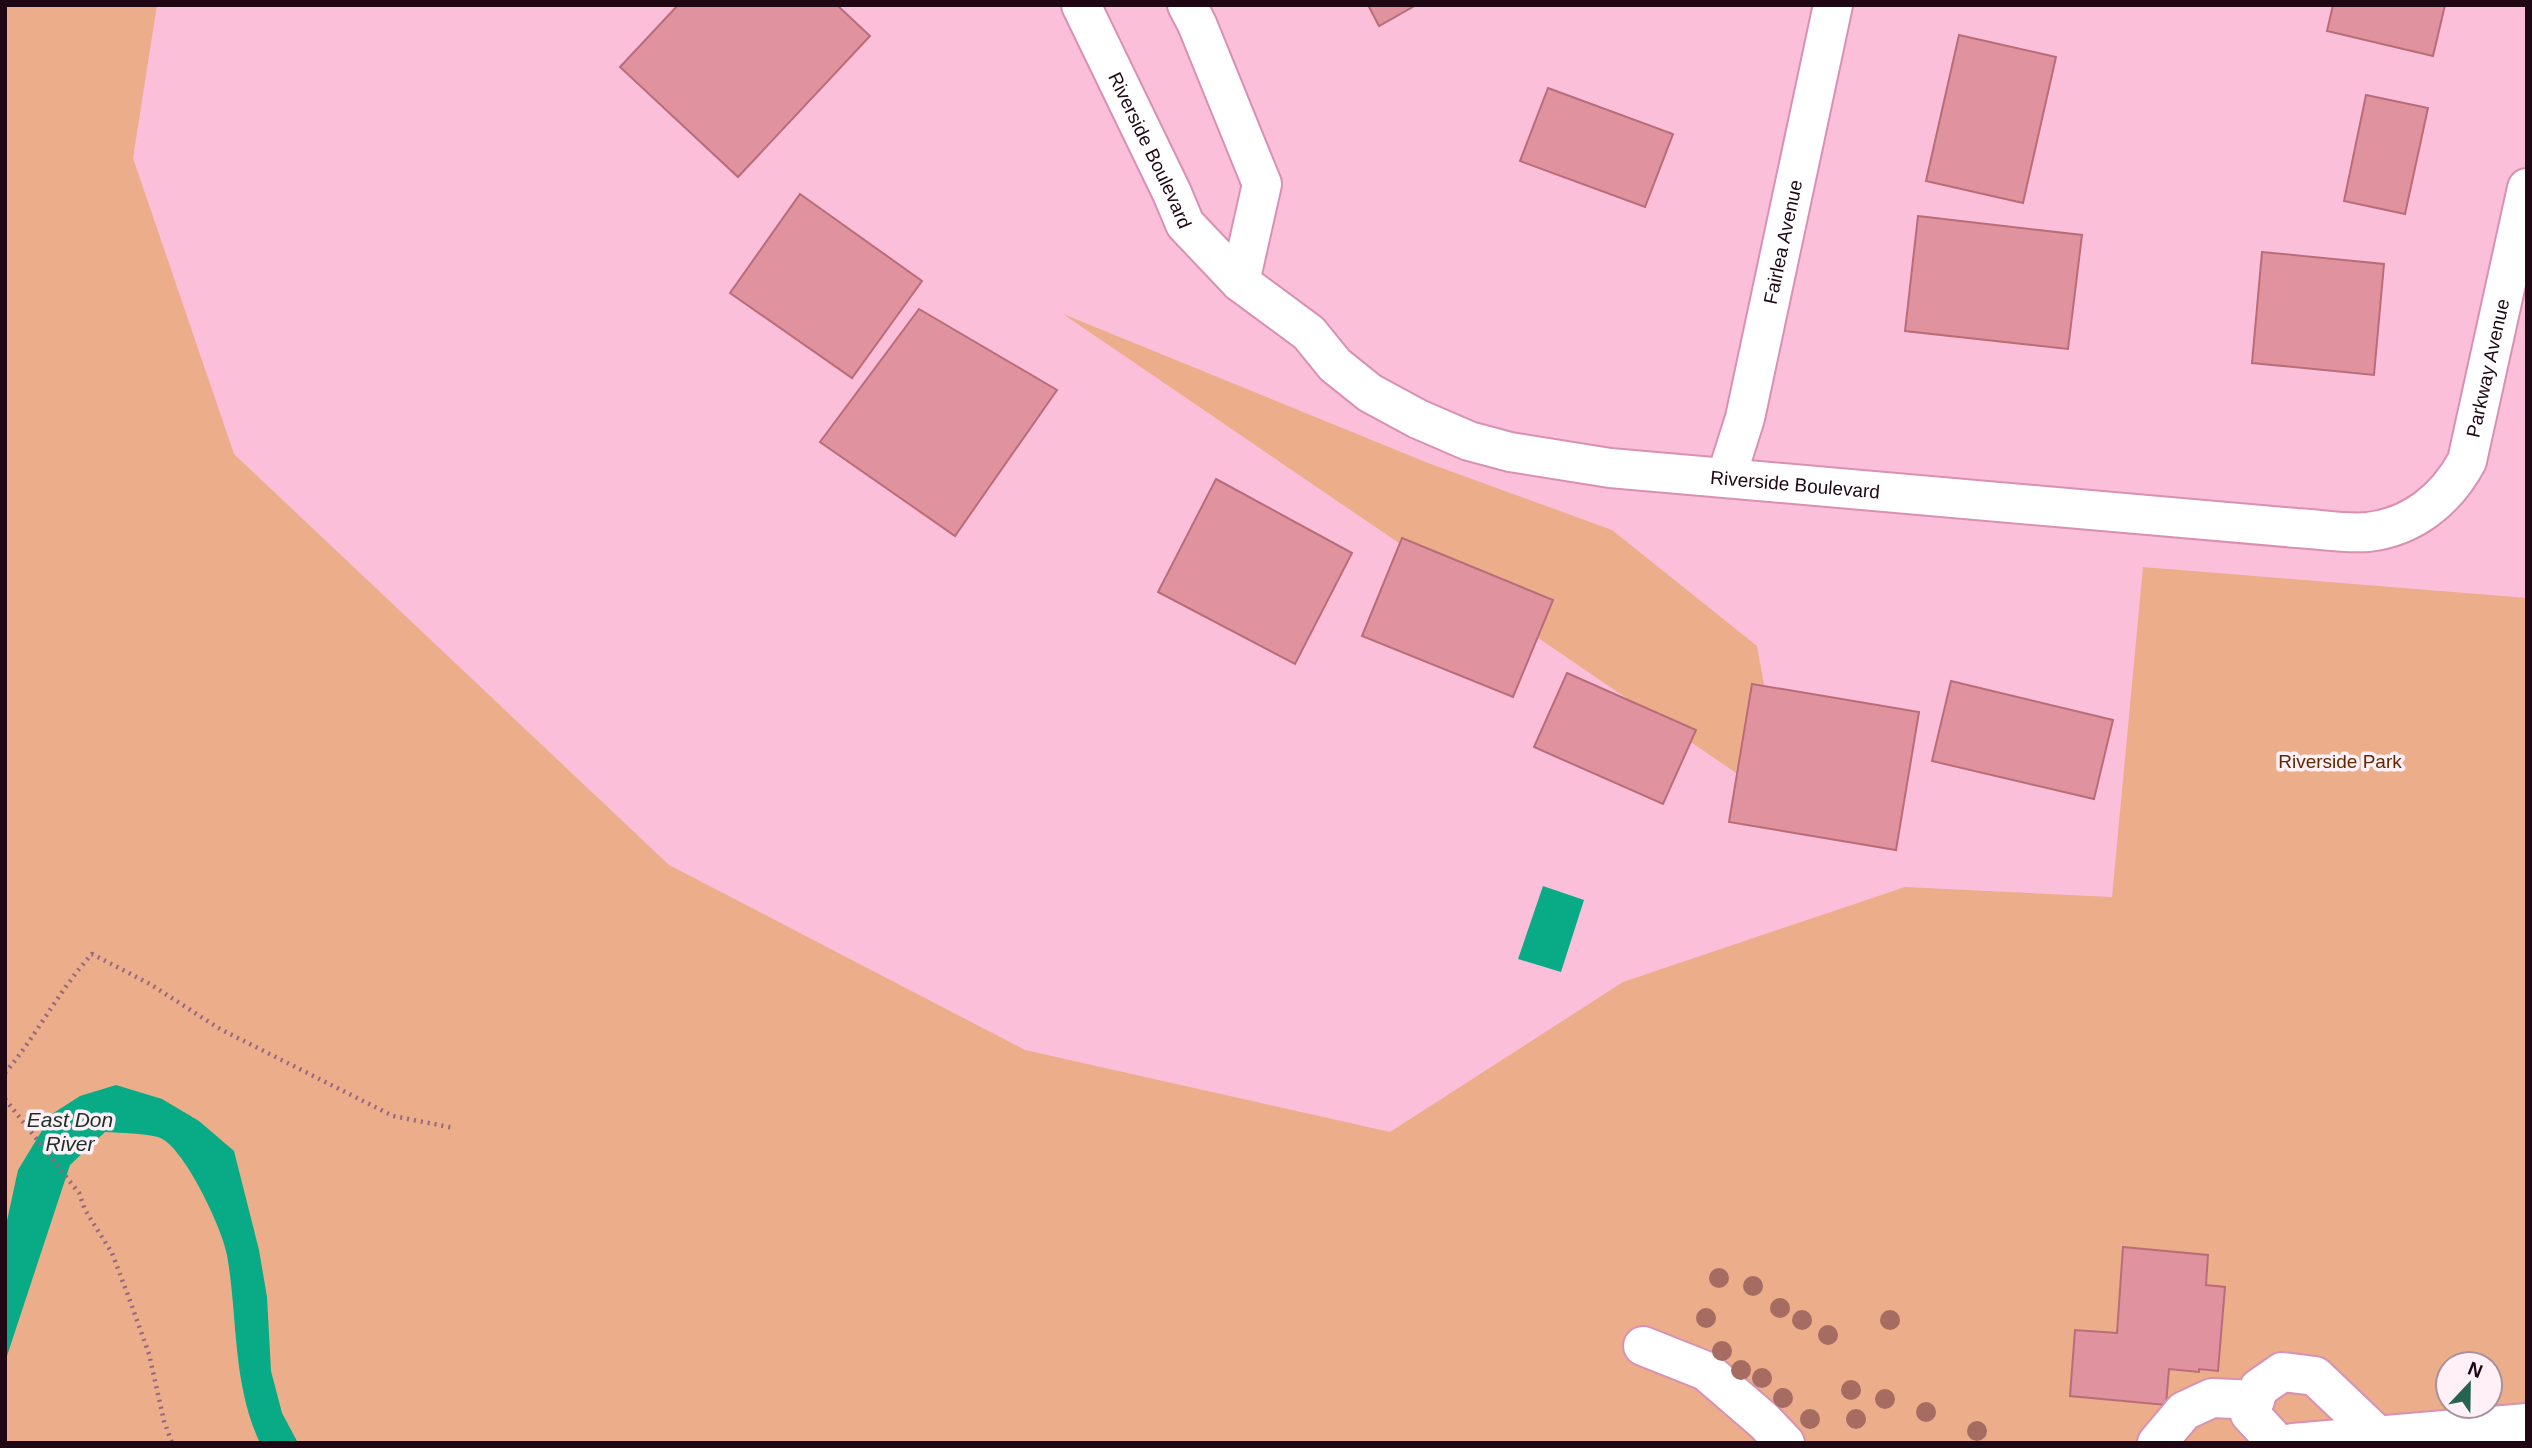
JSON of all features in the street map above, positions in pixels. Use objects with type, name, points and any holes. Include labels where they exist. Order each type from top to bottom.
[{"type":"street","name":"Riverside Boulevard","points":[[1081,5],[1185,224],[1240,282],[1308,334],[1335,365],[1370,393],[1418,419],[1469,441],[1510,452],[1654,474],[2296,528],[2367,532],[2405,522]]},
{"type":"street","points":[[1187,5],[1262,184],[1240,282]]},
{"type":"street","name":"Fairlea Avenue","points":[[1726,478],[1745,418],[1833,5]]},
{"type":"street","name":"Parkway Avenue","points":[[2405,522],[2441,499],[2455,483],[2467,461],[2527,188]]},
{"type":"street","points":[[1643,1346],[1706,1371],[1764,1421],[1785,1443]]},
{"type":"street","points":[[2277,1443],[2250,1414],[2259,1388],[2282,1372],[2315,1376],[2378,1436]]},
{"type":"street","points":[[2157,1443],[2184,1411],[2212,1398],[2256,1400]]},
{"type":"street","points":[[2293,1443],[2527,1423]]},
{"type":"path","points":[[5,1073],[29,1044],[73,974],[92,954],[150,984],[220,1029],[393,1116],[454,1128]]},
{"type":"path","points":[[5,1099],[79,1193],[85,1210],[112,1253],[149,1354],[164,1421],[172,1443]]},
{"type":"green space","name":"Riverside Park","points":[[5,5],[157,5],[133,158],[234,454],[669,865],[1025,1050],[1390,1132],[1623,982],[1905,887],[2112,897],[2143,567],[2527,598],[2527,1443],[5,1443]]},
{"type":"green space","points":[[1063,314],[1428,463],[1612,530],[1757,646],[1786,807]]},
{"type":"water","points":[[1543,886],[1584,900],[1561,972],[1518,959]]},
{"type":"water","name":"East Don River","points":[[116,1085],[162,1099],[199,1121],[234,1151],[259,1250],[267,1297],[271,1371],[282,1413],[298,1443],[260,1443],[251,1420],[240,1374],[224,1243],[190,1171],[168,1143],[158,1137],[105,1132],[70,1165],[5,1362],[5,1230],[18,1170],[52,1114],[80,1096]]},
{"type":"building","points":[[678,5],[837,5],[870,36],[738,177],[620,67]]},
{"type":"building","points":[[1368,5],[1416,5],[1379,26]]},
{"type":"building","points":[[2333,5],[2445,5],[2433,56],[2327,31]]},
{"type":"building","points":[[1959,35],[2056,57],[2023,203],[1926,181]]},
{"type":"building","points":[[1548,88],[1673,134],[1645,207],[1520,161]]},
{"type":"building","points":[[2366,95],[2428,108],[2405,214],[2344,201]]},
{"type":"building","points":[[800,194],[922,281],[852,378],[730,293]]},
{"type":"building","points":[[1918,216],[2082,235],[2068,349],[1905,331]]},
{"type":"building","points":[[2262,252],[2384,264],[2374,375],[2252,363]]},
{"type":"building","points":[[919,309],[1057,390],[955,536],[820,442]]},
{"type":"building","points":[[1216,479],[1352,553],[1295,664],[1158,592]]},
{"type":"building","points":[[1402,538],[1553,600],[1513,697],[1362,636]]},
{"type":"building","points":[[1567,673],[1696,730],[1663,804],[1534,747]]},
{"type":"building","points":[[1951,681],[2113,720],[2094,799],[1932,761]]},
{"type":"building","points":[[1752,684],[1919,712],[1896,850],[1729,822]]},
{"type":"building","points":[[2123,1247],[2208,1255],[2206,1285],[2225,1287],[2218,1371],[2169,1369],[2166,1405],[2070,1396],[2075,1330],[2117,1333]]}]
